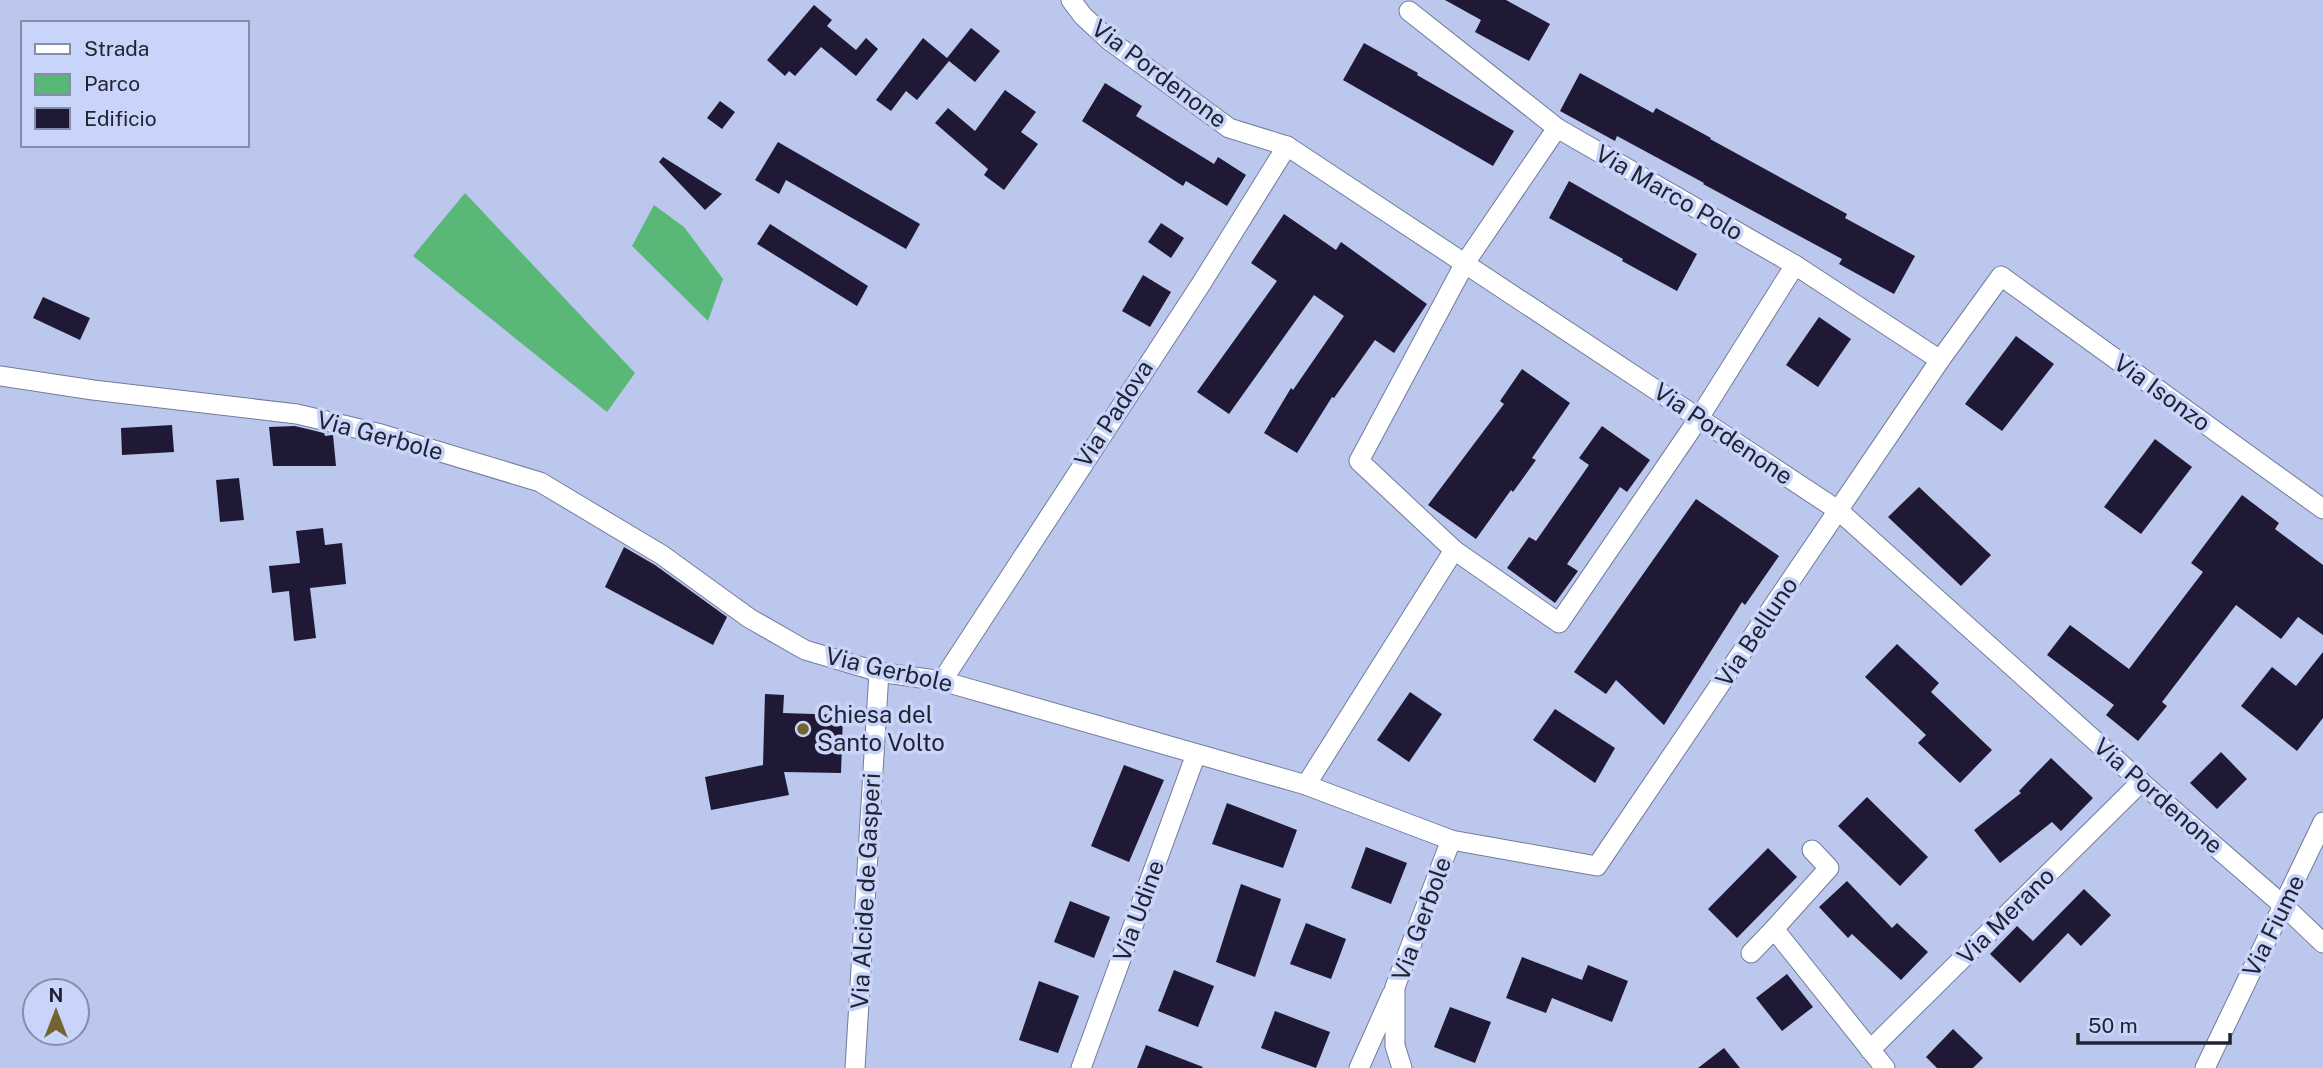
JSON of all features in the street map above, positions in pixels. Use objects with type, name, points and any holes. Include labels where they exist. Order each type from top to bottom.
[{"type":"street","name":"Via Pordenone","points":[[1071,0],[1083,16],[1109,40],[1229,128],[1287,146],[1839,511],[2323,943]]},
{"type":"street","name":"Via Marco Polo","points":[[1409,11],[1557,128],[1795,265],[1940,360]]},
{"type":"street","points":[[1557,128],[1465,263],[1359,461],[1454,550],[1559,623],[1699,418],[1795,265]]},
{"type":"street","name":"Via Padova","points":[[942,681],[1287,146]]},
{"type":"street","name":"Via Belluno","points":[[1451,840],[1597,866],[1940,360],[2001,276]]},
{"type":"street","name":"Via Isonzo","points":[[2001,276],[2323,509]]},
{"type":"street","name":"Via Gerbole","points":[[0,376],[297,414],[381,434],[540,482],[662,555],[750,618],[805,650],[879,672],[942,681],[1306,785],[1451,840],[1395,987],[1395,1046],[1402,1068]]},
{"type":"street","points":[[1306,785],[1454,550]]},
{"type":"street","name":"Via Alcide de Gasperi","points":[[855,1068],[879,672]]},
{"type":"street","name":"Via Udine","points":[[1081,1068],[1196,754]]},
{"type":"street","name":"Via Merano","points":[[1870,1050],[2141,782]]},
{"type":"street","name":"Via Fiume","points":[[2205,1068],[2323,822]]},
{"type":"street","points":[[1751,953],[1829,869],[1812,849]]},
{"type":"street","points":[[1774,929],[1885,1068]]},
{"type":"street","points":[[1359,1068],[1395,987]]},
{"type":"green space","points":[[465,193],[635,373],[607,412],[413,256]]},
{"type":"green space","points":[[654,205],[684,227],[723,279],[708,321],[632,246]]},
{"type":"building","points":[[1445,0],[1506,0],[1550,24],[1529,61],[1475,32],[1481,20]]},
{"type":"building","points":[[814,5],[832,20],[827,26],[856,50],[866,38],[878,49],[856,76],[821,47],[795,76],[789,71],[785,76],[767,60]]},
{"type":"building","points":[[971,28],[1000,51],[975,82],[949,61],[917,100],[906,91],[891,111],[876,100],[923,38],[947,58]]},
{"type":"building","points":[[1364,43],[1514,131],[1493,166],[1343,80]]},
{"type":"building","points":[[1580,73],[1653,113],[1656,108],[1711,138],[1847,214],[1845,218],[1915,256],[1894,294],[1839,264],[1842,259],[1704,183],[1617,136],[1615,141],[1560,111]]},
{"type":"building","points":[[1105,83],[1142,106],[1136,116],[1214,164],[1218,157],[1246,175],[1227,206],[1186,181],[1183,186],[1082,121]]},
{"type":"building","points":[[1005,90],[1036,112],[1021,132],[1038,144],[1004,190],[984,175],[988,169],[935,123],[948,108],[975,131]]},
{"type":"building","points":[[720,101],[735,112],[722,129],[707,118]]},
{"type":"building","points":[[778,142],[920,224],[906,249],[786,180],[779,194],[755,180]]},
{"type":"building","points":[[663,157],[722,194],[705,210],[659,162]]},
{"type":"building","points":[[1569,181],[1697,254],[1677,291],[1549,218]]},
{"type":"building","points":[[1284,214],[1336,250],[1341,242],[1427,304],[1394,353],[1375,340],[1334,398],[1332,397],[1297,453],[1264,433],[1291,388],[1293,390],[1344,316],[1314,295],[1229,414],[1197,392],[1277,281],[1251,263]]},
{"type":"building","points":[[1161,223],[1184,238],[1171,258],[1148,242]]},
{"type":"building","points":[[770,224],[868,286],[857,306],[757,244]]},
{"type":"building","points":[[1143,275],[1171,292],[1150,327],[1122,311]]},
{"type":"building","points":[[43,297],[90,318],[80,340],[33,318]]},
{"type":"building","points":[[1819,317],[1851,339],[1818,387],[1786,365]]},
{"type":"building","points":[[2016,336],[2054,364],[2002,431],[1965,404]]},
{"type":"building","points":[[1522,369],[1570,403],[1532,458],[1536,460],[1476,539],[1428,505],[1504,404],[1500,401]]},
{"type":"building","points":[[172,425],[174,452],[122,455],[121,428]]},
{"type":"building","points":[[295,426],[324,433],[325,436],[333,435],[336,466],[273,466],[269,427]]},
{"type":"building","points":[[1602,426],[1650,460],[1627,492],[1620,487],[1567,564],[1578,571],[1555,603],[1507,568],[1529,537],[1536,541],[1589,465],[1579,458]]},
{"type":"building","points":[[2155,439],[2192,467],[2141,534],[2104,507]]},
{"type":"building","points":[[239,478],[244,520],[220,522],[216,480]]},
{"type":"building","points":[[1919,487],[1991,555],[1961,586],[1888,517]]},
{"type":"building","points":[[2242,495],[2279,523],[2275,529],[2323,565],[2323,635],[2298,617],[2281,639],[2236,605],[2162,702],[2167,706],[2138,741],[2106,715],[2114,705],[2047,655],[2070,625],[2129,669],[2203,572],[2191,563]]},
{"type":"building","points":[[1696,499],[1779,556],[1745,605],[1742,602],[1664,725],[1616,680],[1606,694],[1574,672]]},
{"type":"building","points":[[323,528],[325,545],[342,543],[346,584],[310,588],[316,638],[294,641],[289,591],[272,593],[269,566],[300,563],[296,531]]},
{"type":"building","points":[[624,547],[655,565],[727,617],[713,645],[605,587]]},
{"type":"building","points":[[1897,644],[1939,683],[1931,692],[1992,750],[1960,783],[1918,743],[1926,735],[1865,677]]},
{"type":"building","points":[[2323,652],[2323,718],[2297,751],[2241,706],[2272,667],[2296,686]]},
{"type":"building","points":[[1410,692],[1442,714],[1409,762],[1377,740]]},
{"type":"building","points":[[765,694],[784,695],[783,713],[843,715],[841,773],[784,772],[789,795],[711,810],[705,777],[763,765]]},
{"type":"building","points":[[1555,709],[1615,748],[1595,783],[1533,740]]},
{"type":"building","points":[[2221,752],[2247,779],[2217,809],[2190,783]]},
{"type":"building","points":[[2051,758],[2093,798],[2061,831],[2052,822],[2000,863],[1974,830],[2021,793],[2019,791]]},
{"type":"building","points":[[1124,765],[1164,780],[1129,862],[1091,846]]},
{"type":"building","points":[[1867,797],[1928,857],[1900,886],[1838,826]]},
{"type":"building","points":[[1227,803],[1297,830],[1283,868],[1212,844]]},
{"type":"building","points":[[1366,847],[1407,863],[1391,904],[1351,888]]},
{"type":"building","points":[[1768,848],[1797,877],[1737,938],[1708,909]]},
{"type":"building","points":[[1847,881],[1892,928],[1897,923],[1928,952],[1901,980],[1852,934],[1848,938],[1819,907]]},
{"type":"building","points":[[1241,884],[1281,899],[1255,977],[1216,962]]},
{"type":"building","points":[[2084,889],[2111,915],[2081,946],[2068,933],[2020,983],[1990,954],[2017,926],[2033,941]]},
{"type":"building","points":[[1070,901],[1110,917],[1094,958],[1054,942]]},
{"type":"building","points":[[1306,923],[1346,939],[1331,979],[1290,964]]},
{"type":"building","points":[[1522,957],[1582,980],[1588,965],[1628,981],[1612,1022],[1552,998],[1546,1013],[1506,998]]},
{"type":"building","points":[[1174,970],[1214,986],[1198,1027],[1158,1011]]},
{"type":"building","points":[[1787,974],[1813,1007],[1782,1031],[1756,998]]},
{"type":"building","points":[[1039,981],[1079,996],[1058,1053],[1019,1040]]},
{"type":"building","points":[[1450,1007],[1491,1022],[1475,1063],[1434,1047]]},
{"type":"building","points":[[1275,1011],[1330,1032],[1316,1068],[1261,1048]]},
{"type":"building","points":[[1953,1029],[1983,1058],[1973,1068],[1937,1068],[1926,1057]]},
{"type":"building","points":[[1146,1045],[1203,1067],[1137,1068]]},
{"type":"building","points":[[1724,1048],[1740,1068],[1698,1068]]},
{"type":"place","name":"Chiesa del Santo Volto","points":[[803,729]]}]
